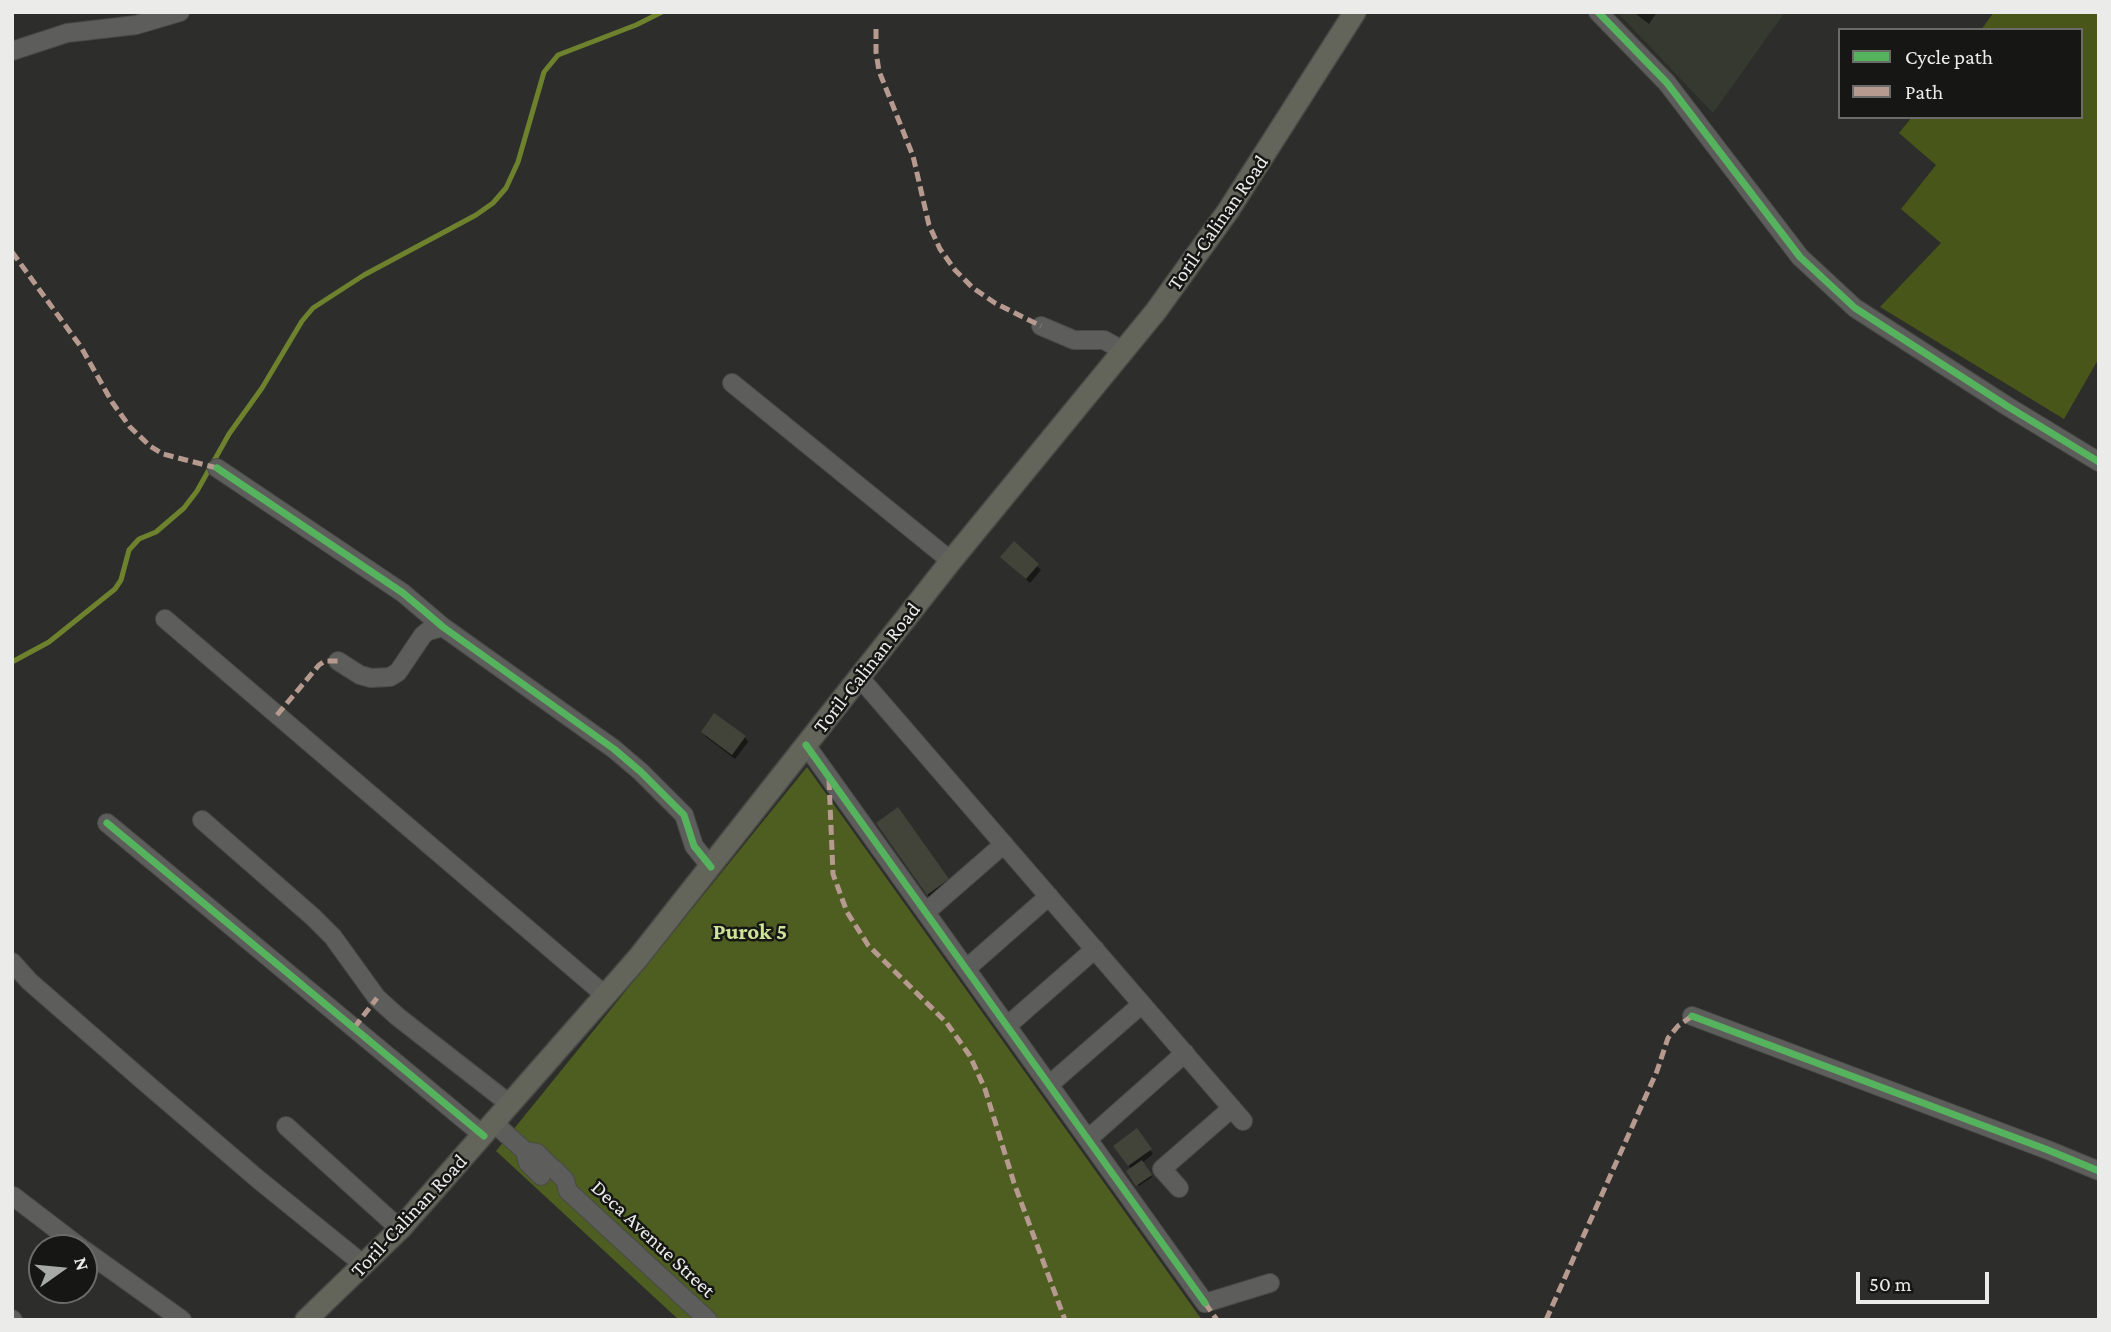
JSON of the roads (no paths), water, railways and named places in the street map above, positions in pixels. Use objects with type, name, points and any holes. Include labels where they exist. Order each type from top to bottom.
[{"type":"main road","name":"Toril-Calinan Road","points":[[306,1320],[400,1229],[489,1130],[606,996],[711,867],[951,561],[1156,311],[1228,211],[1355,12]]},
{"type":"street","points":[[12,51],[68,33],[136,25],[180,12]]},
{"type":"street","points":[[1598,12],[1667,83],[1800,257],[1855,308],[2007,406],[2099,461]]},
{"type":"street","points":[[1041,326],[1074,340],[1104,340],[1124,351]]},
{"type":"street","points":[[732,383],[951,561]]},
{"type":"street","points":[[217,468],[403,593],[443,628],[614,749],[684,815],[694,846],[711,867]]},
{"type":"street","points":[[165,620],[606,996]]},
{"type":"street","points":[[338,660],[360,675],[371,678],[390,677],[398,672],[423,635],[428,631],[443,628]]},
{"type":"street","points":[[860,678],[1238,1114],[1162,1169],[1180,1188]]},
{"type":"street","points":[[806,745],[1205,1303],[1270,1283]]},
{"type":"street","points":[[202,820],[313,917],[332,937],[377,998],[511,1105]]},
{"type":"street","name":"Deca Avenue Street","points":[[107,823],[489,1130],[525,1152],[527,1163],[547,1172],[556,1190],[568,1191],[708,1320]]},
{"type":"street","points":[[926,912],[1004,844]]},
{"type":"street","points":[[966,969],[1049,896]]},
{"type":"street","points":[[1007,1026],[1095,949]]},
{"type":"street","points":[[12,962],[29,981],[157,1093],[365,1265]]},
{"type":"street","points":[[1049,1085],[1142,1004]]},
{"type":"street","points":[[1692,1016],[2099,1171]]},
{"type":"street","points":[[1088,1139],[1185,1054]]},
{"type":"street","points":[[286,1126],[400,1229]]},
{"type":"street","points":[[13,1196],[63,1234]]},
{"type":"street","points":[[98,1260],[182,1320]]},
{"type":"waterway","points":[[12,662],[49,642],[115,589],[121,580],[129,550],[139,539],[156,532],[184,508],[197,491],[229,434],[313,308],[364,275],[476,215],[493,203],[506,188],[518,162],[544,72],[558,55],[662,12]]},
{"type":"district","name":"Purok 5","points":[[750,932]]}]
